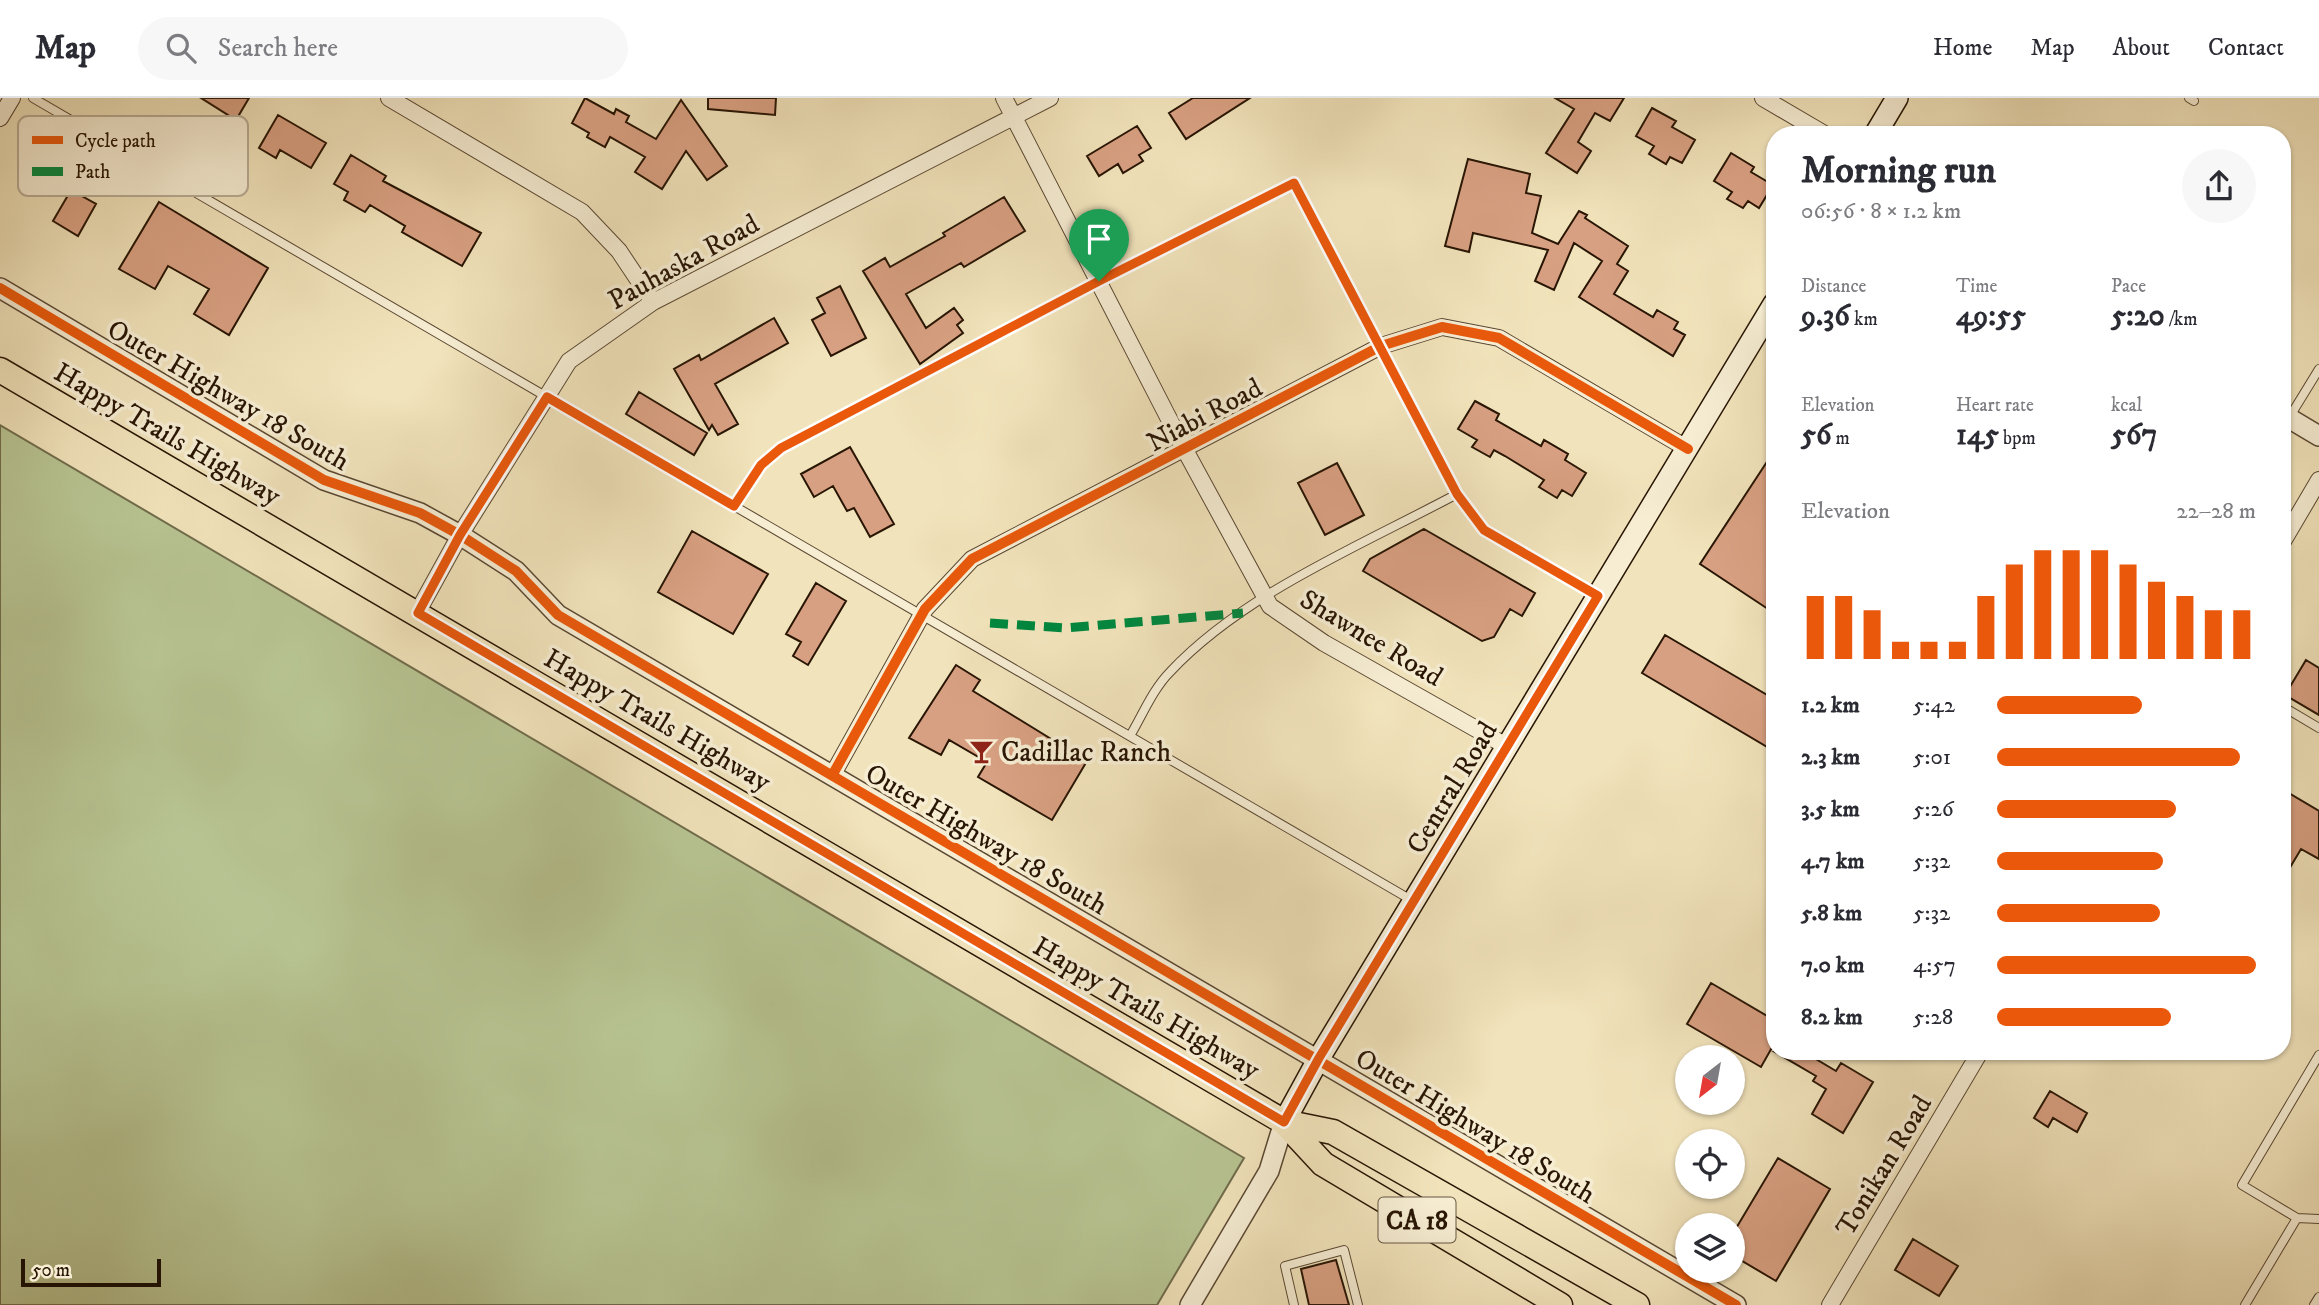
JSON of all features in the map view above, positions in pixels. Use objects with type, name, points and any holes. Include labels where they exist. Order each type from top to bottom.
[{"type":"main road","points":[[1880,126],[1897,98]]},
{"type":"main road","name":"Central Road","points":[[1284,1122],[1319,1058],[1766,318]]},
{"type":"main road","name":"Happy Trails Highway","points":[[0,370],[1284,1122],[1323,1164],[1560,1305]]},
{"type":"main road","name":"Happy Trails Highway","points":[[1284,1122],[1334,1132],[1637,1305]]},
{"type":"street","points":[[0,118],[12,98]]},
{"type":"street","points":[[389,98],[582,212],[619,251],[653,302]]},
{"type":"street","name":"Shawnee Road","points":[[1004,98],[1185,450],[1270,606],[1324,643],[1508,747]]},
{"type":"street","name":"Pauhaska Road","points":[[418,613],[460,535],[569,361],[653,302],[1050,98]]},
{"type":"street","points":[[1763,98],[1811,126]]},
{"type":"street","name":"Outer Highway 18 South","points":[[0,288],[324,480],[420,513],[460,535],[516,571],[558,615],[1319,1058],[1736,1305]]},
{"type":"street","name":"Niabi Road","points":[[833,774],[922,615],[972,559],[1381,346],[1442,327],[1499,338],[1689,449]]},
{"type":"street","points":[[2291,419],[2319,436]]},
{"type":"street","points":[[2291,528],[2319,480]]},
{"type":"street","name":"Tonikan Road","points":[[1830,1305],[1975,1060]]},
{"type":"street","name":"Central Road","points":[[1196,1303],[1269,1171],[1284,1122]]},
{"type":"lane","points":[[33,98],[64,116]]},
{"type":"lane","points":[[734,506],[761,465],[781,448],[1099,281],[1294,183],[1457,494],[1484,530],[1598,596]]},
{"type":"lane","points":[[201,196],[1414,901]]},
{"type":"lane","points":[[2291,409],[2319,369]]},
{"type":"lane","points":[[1130,736],[1167,674],[1192,650],[1266,596],[1457,494]]},
{"type":"lane","points":[[2291,711],[2319,728]]},
{"type":"lane","points":[[2319,1055],[2242,1185],[2297,1218],[2319,1219]]},
{"type":"lane","points":[[2245,1305],[2297,1218]]},
{"type":"lane","points":[[1294,1305],[1285,1266],[1344,1250],[1358,1305]]},
{"type":"lane","points":[[2314,1305],[2319,1297]]},
{"type":"green space","points":[[0,425],[1244,1158],[1157,1305],[0,1305]]},
{"type":"building","points":[[201,98],[249,98],[238,116],[230,116]]},
{"type":"building","points":[[585,98],[614,114],[616,109],[629,116],[626,122],[656,139],[681,100],[727,166],[707,180],[686,151],[662,189],[635,172],[645,157],[610,137],[605,147],[587,137],[589,133],[572,123]]},
{"type":"building","points":[[708,98],[776,98],[775,115],[708,109]]},
{"type":"building","points":[[1193,98],[1250,98],[1186,139],[1169,113]]},
{"type":"building","points":[[1555,98],[1624,98],[1610,121],[1595,113],[1578,142],[1591,151],[1577,173],[1546,153],[1574,109]]},
{"type":"building","points":[[1652,108],[1676,121],[1672,127],[1695,140],[1682,163],[1670,157],[1666,164],[1649,154],[1654,146],[1636,136]]},
{"type":"building","points":[[278,115],[326,143],[311,168],[280,150],[276,158],[259,148]]},
{"type":"building","points":[[1137,126],[1151,148],[1139,155],[1143,161],[1123,173],[1118,164],[1099,176],[1087,156]]},
{"type":"building","points":[[1731,153],[1754,167],[1751,172],[1766,181],[1766,196],[1759,208],[1748,201],[1743,208],[1727,199],[1732,192],[1714,181]]},
{"type":"building","points":[[351,155],[386,176],[383,181],[481,233],[462,266],[402,232],[405,226],[370,205],[365,212],[344,200],[348,192],[334,184]]},
{"type":"building","points":[[1468,159],[1530,174],[1526,193],[1541,196],[1532,233],[1558,244],[1579,211],[1587,215],[1585,218],[1628,246],[1617,264],[1628,271],[1614,294],[1653,317],[1657,310],[1678,322],[1674,329],[1685,335],[1673,356],[1579,297],[1602,261],[1574,243],[1554,290],[1535,281],[1548,250],[1473,233],[1469,252],[1445,246]]},
{"type":"building","points":[[68,196],[82,196],[96,204],[78,236],[53,221]]},
{"type":"building","points":[[1004,197],[1025,231],[964,267],[961,263],[906,294],[926,328],[954,308],[963,320],[957,325],[963,333],[920,364],[863,271],[885,258],[890,267],[945,236],[943,233]]},
{"type":"building","points":[[159,202],[268,268],[229,335],[194,314],[209,289],[168,266],[155,289],[119,269]]},
{"type":"building","points":[[840,286],[866,338],[831,356],[812,320],[825,313],[817,298]]},
{"type":"building","points":[[774,318],[788,343],[715,384],[738,424],[718,435],[712,425],[709,430],[674,369],[699,355],[701,360]]},
{"type":"building","points":[[639,392],[707,433],[694,455],[626,414]]},
{"type":"building","points":[[1475,401],[1499,414],[1496,420],[1541,446],[1544,440],[1568,454],[1565,460],[1586,473],[1572,496],[1562,490],[1557,498],[1539,487],[1544,480],[1505,456],[1494,450],[1490,457],[1472,447],[1477,440],[1458,429]]},
{"type":"building","points":[[850,447],[894,524],[870,537],[854,508],[847,511],[833,486],[814,497],[801,474]]},
{"type":"building","points":[[1337,463],[1364,515],[1325,535],[1298,483]]},
{"type":"building","points":[[1766,463],[1766,608],[1700,564]]},
{"type":"building","points":[[1424,529],[1535,593],[1522,616],[1510,609],[1494,637],[1482,641],[1363,571],[1370,559]]},
{"type":"building","points":[[692,531],[768,574],[733,634],[658,592]]},
{"type":"building","points":[[816,583],[846,601],[808,665],[793,656],[801,642],[786,634]]},
{"type":"building","points":[[1665,635],[1766,694],[1766,746],[1642,673]]},
{"type":"building","points":[[2306,660],[2319,668],[2319,715],[2291,699],[2291,685]]},
{"type":"building","points":[[956,665],[980,680],[973,691],[1087,761],[1052,820],[978,777],[987,762],[949,740],[941,755],[909,738]]},
{"type":"building","points":[[2291,794],[2319,811],[2319,859],[2301,849],[2291,866]]},
{"type":"building","points":[[1711,983],[1766,1015],[1766,1058],[1761,1067],[1745,1058],[1745,1045],[1723,1045],[1687,1024]]},
{"type":"building","points":[[1789,1060],[1817,1060],[1836,1071],[1841,1063],[1873,1082],[1843,1133],[1812,1114],[1826,1089],[1813,1081],[1816,1076]]},
{"type":"building","points":[[2050,1091],[2087,1113],[2077,1132],[2053,1118],[2048,1127],[2034,1118]]},
{"type":"building","points":[[1778,1158],[1830,1189],[1776,1281],[1745,1263],[1745,1213]]},
{"type":"building","points":[[1913,1239],[1958,1266],[1939,1296],[1895,1270]]},
{"type":"building","points":[[1336,1260],[1349,1305],[1309,1305],[1301,1269]]},
{"type":"marked path","points":[[990,623],[1066,628],[1243,613]]},
{"type":"cycle path","points":[[0,288],[324,480],[420,513],[460,535],[516,571],[558,615],[1736,1305]]},
{"type":"cycle path","points":[[833,774],[925,609],[972,559],[1381,346],[1442,327],[1499,338],[1688,449]]},
{"type":"place","name":"Cadillac Ranch","points":[[981,751]]},
{"type":"route","points":[[1294,183],[1457,494],[1484,530],[1598,596],[1319,1058],[1284,1122],[418,613],[460,535],[547,397],[734,506],[761,465],[781,448],[1099,281],[1294,183]]}]
